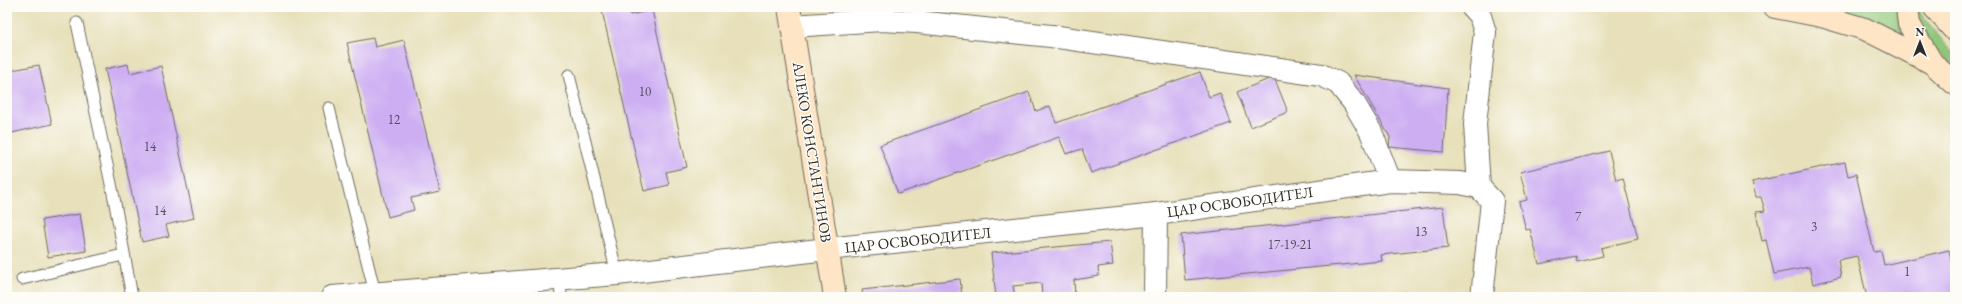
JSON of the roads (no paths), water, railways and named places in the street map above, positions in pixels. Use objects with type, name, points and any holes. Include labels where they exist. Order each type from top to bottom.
[{"type":"main road","points":[[1775,7],[1821,16],[1865,29],[1932,63],[1955,84]]},
{"type":"main road","points":[[1907,7],[1909,24],[1932,63]]},
{"type":"main road","points":[[1934,7],[1955,31]]},
{"type":"main road","name":"АЛЕКО КОНСТАНТИНОВ","points":[[790,16],[835,297]]},
{"type":"street","points":[[1472,7],[1480,16],[1485,32],[1475,124],[1479,187],[1492,201],[1482,297]]},
{"type":"street","points":[[790,16],[917,22],[1052,36],[1321,75],[1338,83],[1354,103],[1371,132],[1390,181]]},
{"type":"street","name":"ЦАР ОСВОБОДИТЕЛ","points":[[332,297],[375,293],[466,292],[560,288],[617,274],[827,249],[1156,214],[1390,181],[1460,183],[1479,187]]},
{"type":"street","points":[[1155,297],[1156,214]]},
{"type":"lane","points":[[77,24],[112,191],[132,297]]},
{"type":"lane","points":[[569,75],[617,274]]},
{"type":"lane","points":[[329,108],[375,293]]},
{"type":"lane","points":[[22,279],[123,255]]}]
